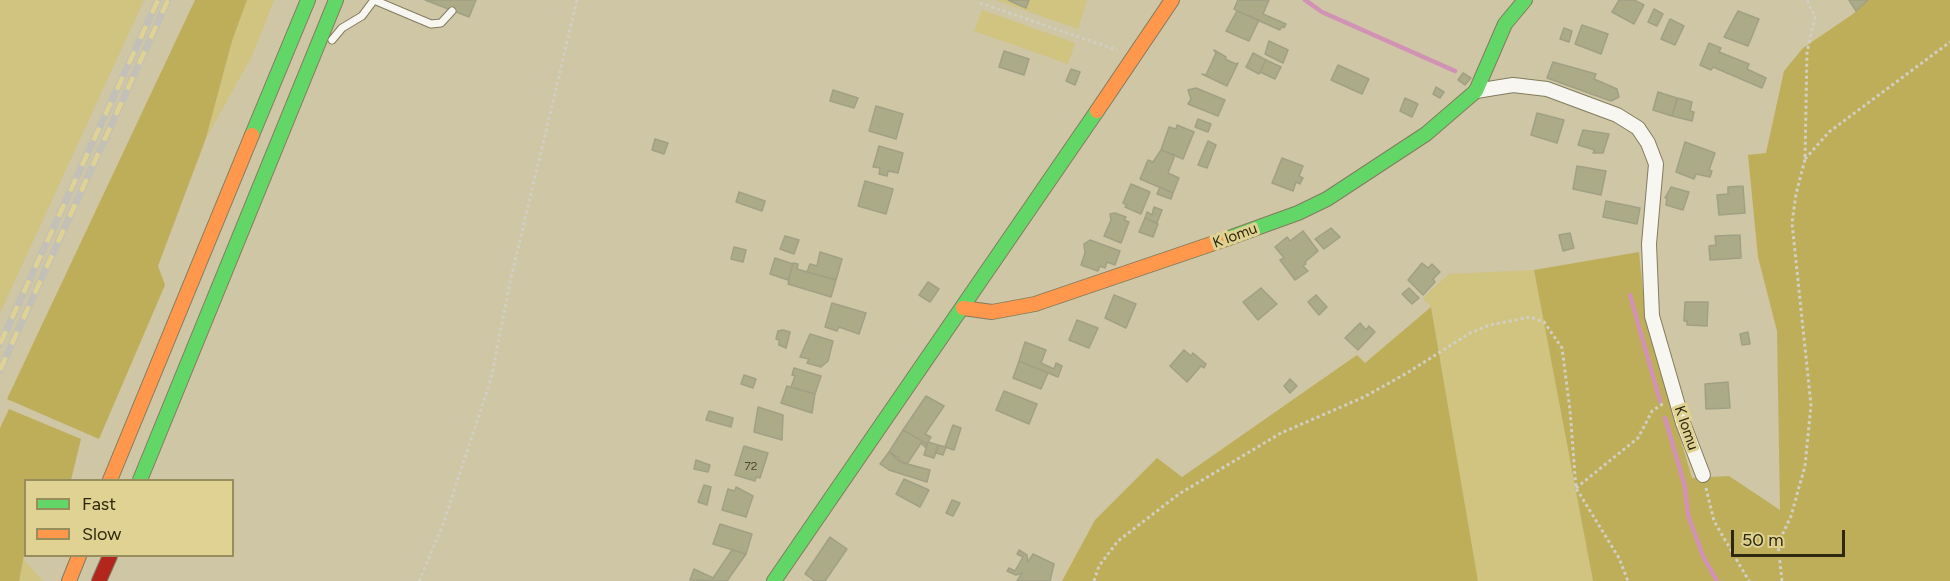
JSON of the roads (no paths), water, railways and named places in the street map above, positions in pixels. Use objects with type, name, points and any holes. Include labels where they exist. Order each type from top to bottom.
[{"type":"main road","points":[[110,479],[308,0]]},
{"type":"main road","points":[[140,479],[336,0]]},
{"type":"main road","points":[[774,581],[1172,0]]},
{"type":"main road","name":"K lomu","points":[[963,308],[992,312],[1035,304],[1298,213],[1327,199],[1426,134],[1476,91],[1505,24],[1525,0]]},
{"type":"main road","points":[[59,581],[68,557]]},
{"type":"main road","points":[[69,581],[78,557]]},
{"type":"main road","points":[[99,581],[109,557]]},
{"type":"street","name":"K lomu","points":[[1476,91],[1513,85],[1547,89],[1617,115],[1638,128],[1648,143],[1656,164],[1649,244],[1652,316],[1675,395],[1703,475]]},
{"type":"lane","points":[[329,46],[337,33],[362,16],[374,0],[430,24],[441,23],[452,10]]},
{"type":"lane","points":[[249,209],[302,108]]},
{"type":"waterway","points":[[1305,0],[1322,12],[1455,71]]},
{"type":"waterway","points":[[1630,295],[1660,401]]},
{"type":"waterway","points":[[1665,418],[1685,487],[1688,515],[1703,556],[1717,581]]},
{"type":"railway","points":[[0,344],[158,0]]},
{"type":"railway","points":[[0,370],[168,0]]}]
